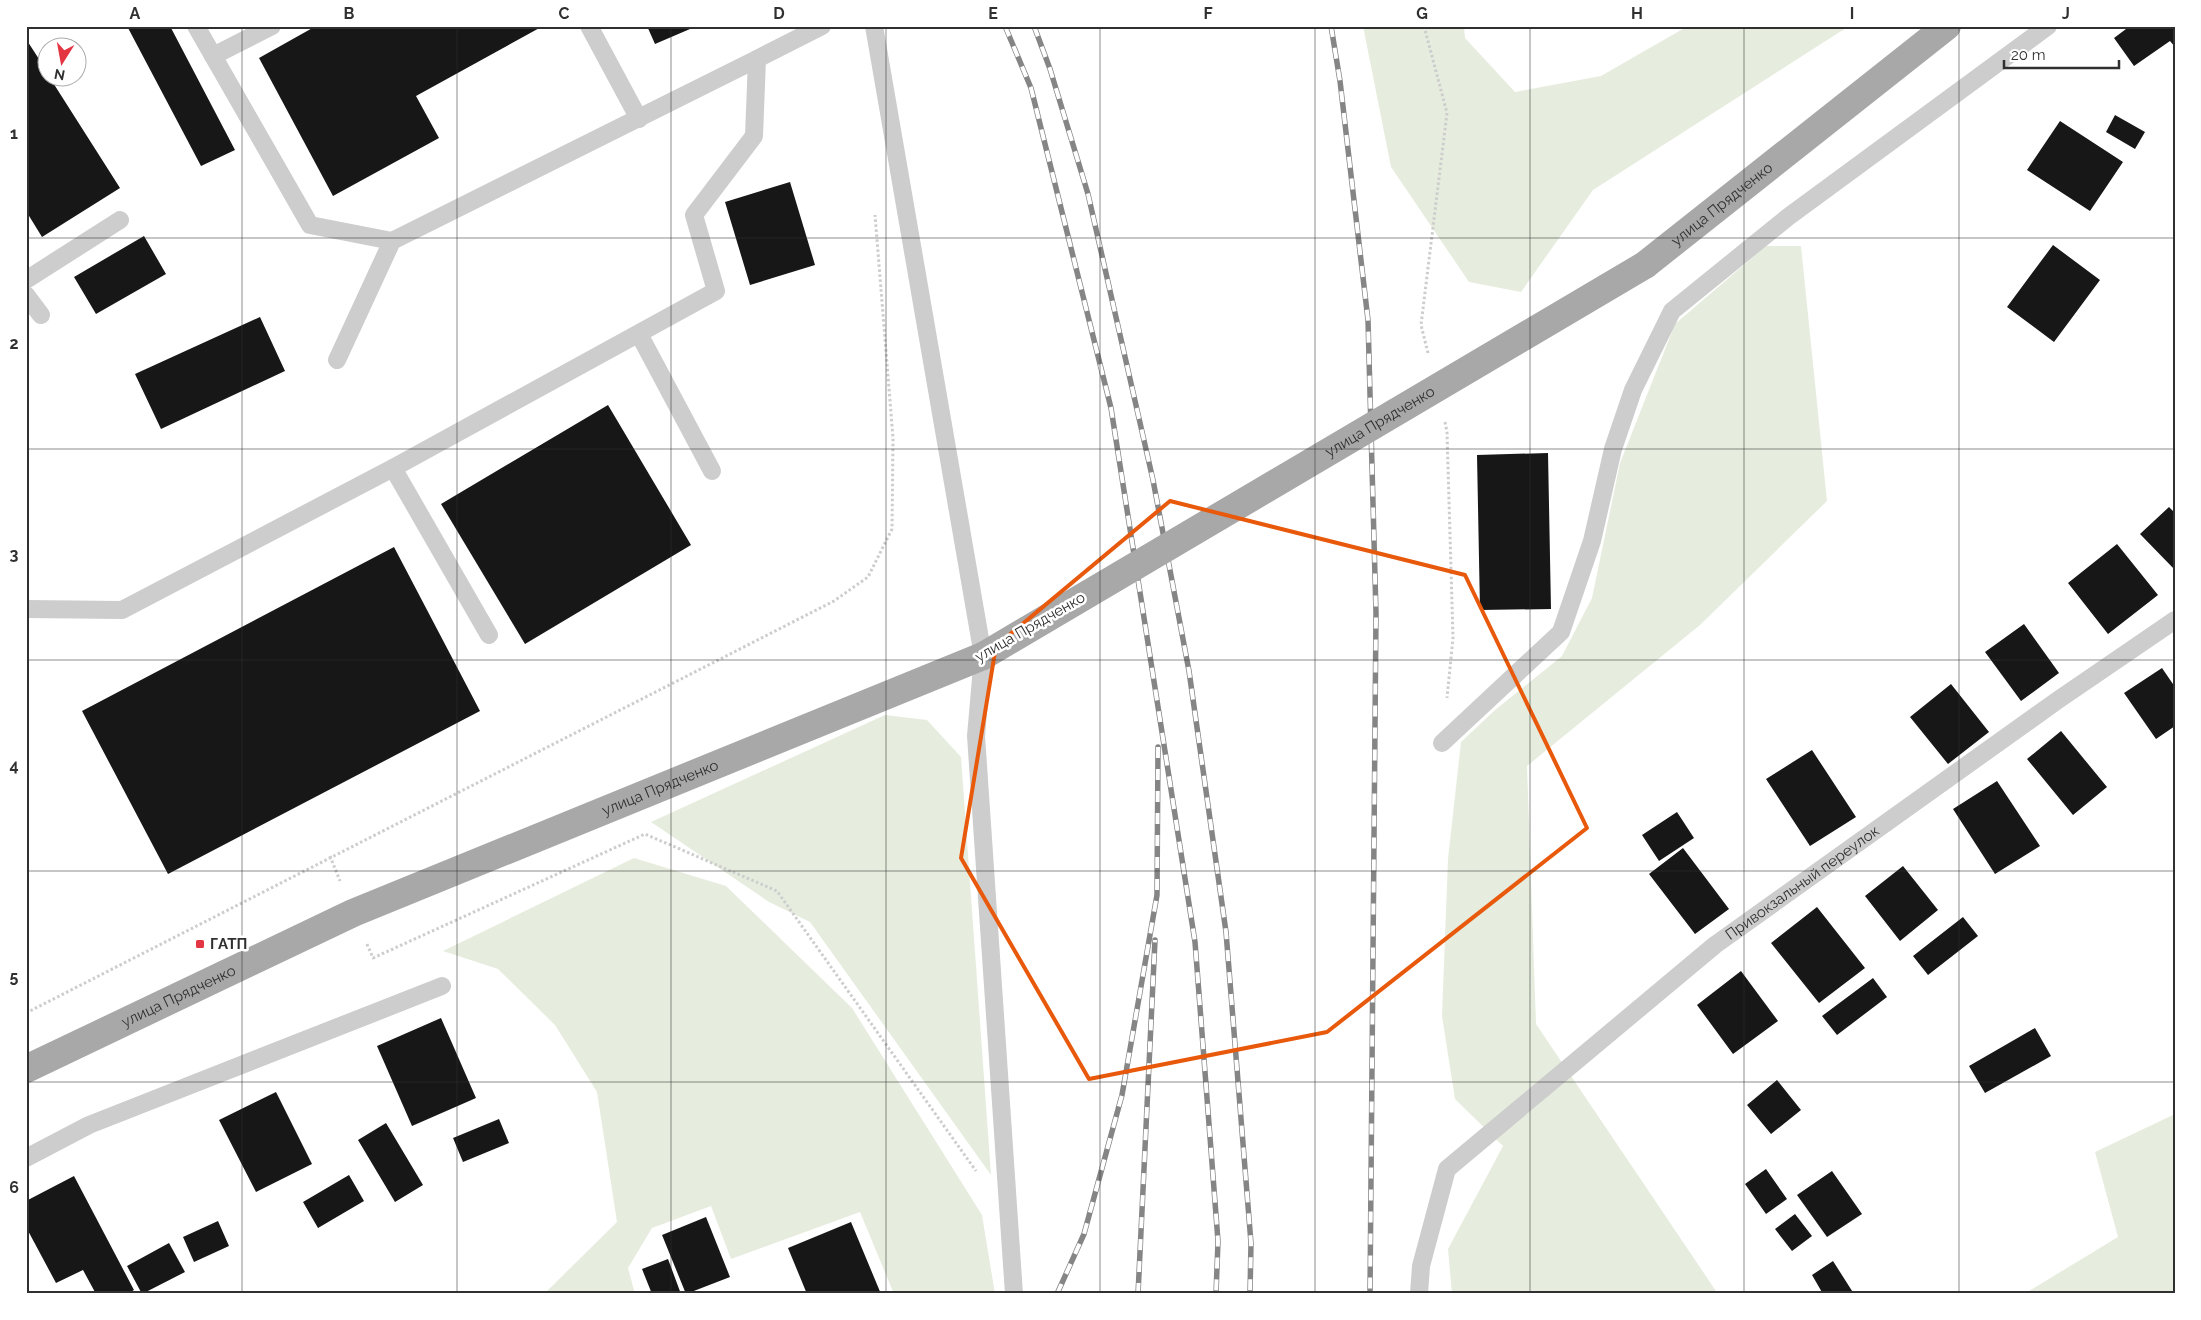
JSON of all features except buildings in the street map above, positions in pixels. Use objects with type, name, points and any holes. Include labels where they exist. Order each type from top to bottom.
[{"type":"main road","name":"улица Прядченко","points":[[26,1069],[353,913],[983,656],[1645,265],[1947,26]]},
{"type":"lane","points":[[196,26],[310,225],[392,241],[822,26]]},
{"type":"lane","points":[[213,56],[272,26]]},
{"type":"lane","points":[[589,26],[639,119]]},
{"type":"lane","points":[[874,26],[983,656],[976,736],[1014,1294]]},
{"type":"lane","points":[[1442,743],[1561,632],[1592,541],[1612,449],[1633,390],[1672,311],[1788,217],[2048,26]]},
{"type":"lane","points":[[26,609],[122,610],[393,468],[716,291],[694,215],[754,136],[757,59]]},
{"type":"lane","points":[[26,280],[120,220]]},
{"type":"lane","points":[[337,360],[392,241]]},
{"type":"lane","points":[[26,295],[41,315]]},
{"type":"lane","points":[[639,334],[712,472]]},
{"type":"lane","points":[[393,468],[489,635]]},
{"type":"lane","name":"Привокзальный переулок","points":[[1419,1294],[1421,1266],[1447,1169],[1715,945],[2050,706],[2175,620]]},
{"type":"lane","points":[[26,1158],[88,1125],[442,986]]},
{"type":"path","points":[[26,1013],[330,856],[834,601],[868,577],[892,529],[892,438],[875,214]]},
{"type":"path","points":[[330,856],[373,958],[645,834],[777,891],[1009,1218]]},
{"type":"highlighted area","points":[[1170,501],[1465,575],[1587,828],[1327,1032],[1089,1079],[961,858],[996,646]]},
{"type":"green space","points":[[1363,26],[1464,26],[1465,38],[1515,92],[1601,76],[1688,26],[1849,26],[1593,190],[1521,292],[1469,282],[1391,167]]},
{"type":"green space","points":[[1766,246],[1801,246],[1827,501],[1700,625],[1527,766],[1536,1024],[1718,1294],[1452,1294],[1448,1249],[1503,1146],[1455,1099],[1442,1016],[1448,859],[1461,742],[1495,710],[1562,656],[1592,598],[1620,463],[1675,324]]},
{"type":"green space","points":[[885,715],[927,720],[961,757],[991,1175],[810,922],[769,902],[651,822]]},
{"type":"green space","points":[[634,858],[726,886],[852,1008],[982,1215],[995,1294],[894,1294],[860,1212],[731,1259],[711,1206],[652,1228],[628,1268],[635,1294],[544,1294],[617,1222],[597,1092],[555,1025],[498,969],[443,951]]},
{"type":"green space","points":[[2175,1114],[2175,1294],[2024,1294],[2118,1237],[2095,1152]]},
{"type":"railway","points":[[1005,26],[1031,88],[1111,408],[1195,942],[1218,1241],[1216,1294]]},
{"type":"railway","points":[[1034,26],[1050,69],[1088,194],[1153,480],[1189,671],[1226,932],[1251,1243],[1250,1294]]},
{"type":"railway","points":[[1331,26],[1340,81],[1368,320],[1376,613],[1370,1294]]},
{"type":"railway","points":[[1057,1294],[1084,1234],[1122,1095],[1157,895],[1158,747]]},
{"type":"railway","points":[[1138,1294],[1155,940]]},
{"type":"place","name":"ГАТП","points":[[200,944]]}]
